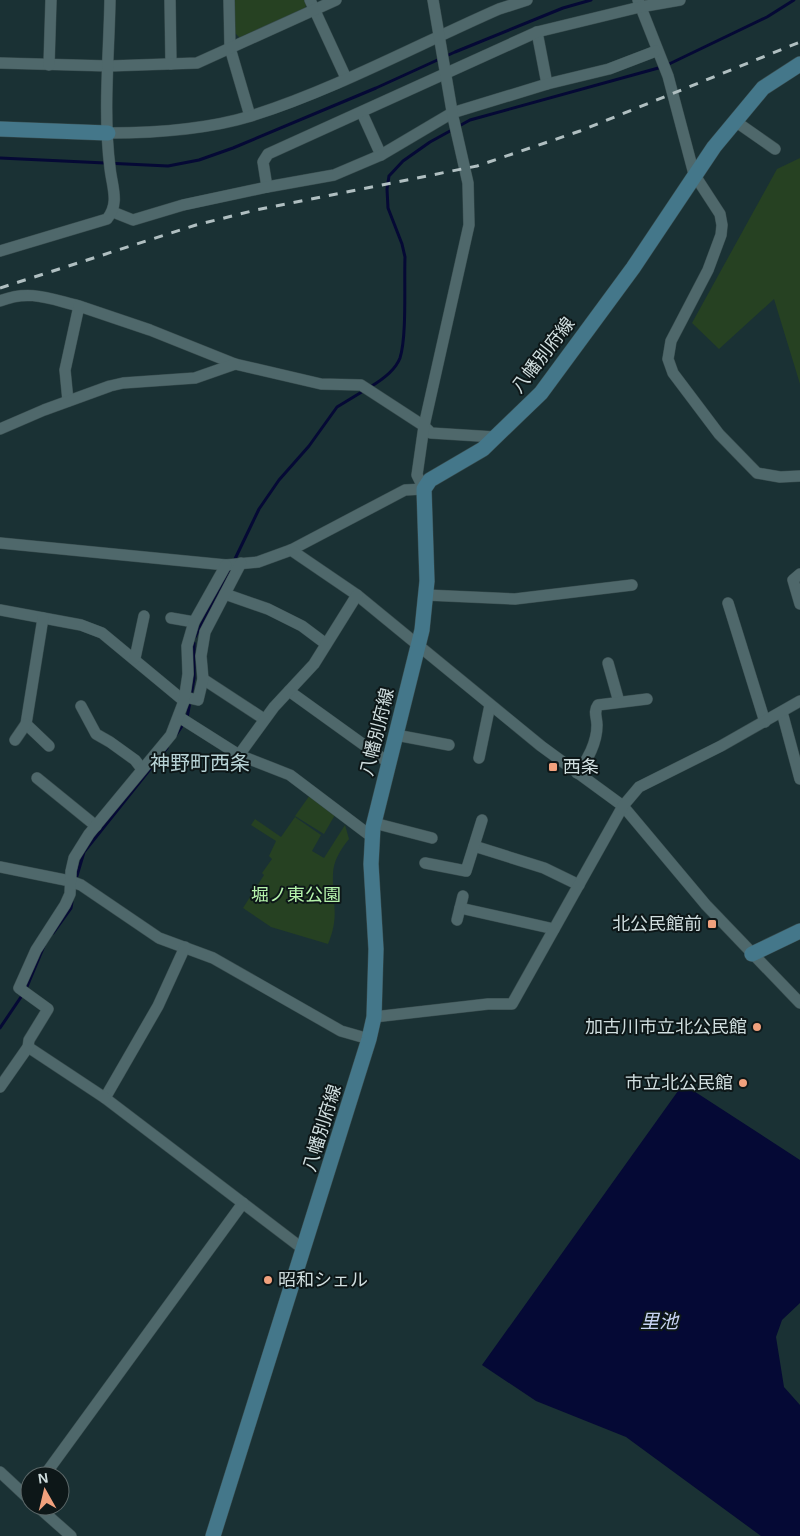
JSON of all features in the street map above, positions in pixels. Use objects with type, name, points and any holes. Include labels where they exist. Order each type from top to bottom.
[{"type":"main road","name":"八幡別府線","points":[[213,1536],[369,1039],[374,1017],[376,949],[371,864],[373,830],[422,630],[426,595],[424,489],[430,480],[483,449],[541,393],[633,268],[694,174],[735,121],[763,88],[800,64]]},
{"type":"main road","points":[[0,130],[108,133]]},
{"type":"main road","points":[[752,954],[800,932]]},
{"type":"street","points":[[49,64],[51,0]]},
{"type":"street","points":[[0,251],[107,219],[113,212],[116,201],[111,181],[108,152],[110,0]]},
{"type":"street","points":[[170,0],[171,64]]},
{"type":"street","points":[[229,0],[230,48],[250,116]]},
{"type":"street","points":[[0,63],[109,66],[197,63],[313,5],[336,0]]},
{"type":"street","points":[[0,543],[226,564],[258,562],[291,550],[405,490],[424,489],[417,475],[424,426],[469,225],[468,183],[445,74],[433,0]]},
{"type":"street","points":[[108,133],[154,132],[211,125],[250,116],[346,78],[439,35],[499,4],[527,0]]},
{"type":"street","points":[[267,187],[263,162],[268,154],[537,32],[639,3],[680,0]]},
{"type":"street","points":[[639,3],[656,51],[668,76],[694,174],[720,214],[722,225],[721,235],[708,270],[671,341],[668,358],[674,373],[719,434],[757,473],[780,477],[800,476]]},
{"type":"street","points":[[313,5],[346,78]]},
{"type":"street","points":[[537,32],[547,84]]},
{"type":"street","points":[[113,212],[133,220],[183,205],[334,175],[381,155],[453,115],[547,84],[608,69],[656,51]]},
{"type":"street","points":[[362,113],[381,155]]},
{"type":"street","points":[[735,121],[776,148]]},
{"type":"street","points":[[0,301],[20,294],[30,294],[79,306],[150,330],[235,364],[322,384],[361,385],[424,426],[431,433],[494,437]]},
{"type":"street","points":[[68,402],[65,370],[79,306]]},
{"type":"street","points":[[0,429],[123,383],[196,378],[235,364]]},
{"type":"street","points":[[291,550],[357,595],[418,643],[490,705],[577,773],[623,806],[706,905],[800,1003]]},
{"type":"street","points":[[0,610],[81,625],[102,633],[185,699],[198,700],[203,678],[202,650],[205,632],[240,563]]},
{"type":"street","points":[[0,1087],[28,1047],[29,1040],[48,1009],[19,988],[36,950],[66,905],[70,894],[74,858],[96,826],[171,735],[185,699],[188,674],[187,646],[194,622],[226,564]]},
{"type":"street","points":[[800,574],[793,580],[800,604]]},
{"type":"street","points":[[426,595],[515,599],[632,585]]},
{"type":"street","points":[[225,594],[302,626],[326,644]]},
{"type":"street","points":[[239,755],[264,719],[314,664],[357,595]]},
{"type":"street","points":[[728,603],[765,722]]},
{"type":"street","points":[[135,658],[144,616]]},
{"type":"street","points":[[15,740],[26,724],[43,618]]},
{"type":"street","points":[[171,618],[194,622]]},
{"type":"street","points":[[608,663],[619,702]]},
{"type":"street","points":[[203,678],[264,719]]},
{"type":"street","points":[[289,691],[389,763]]},
{"type":"street","points":[[577,773],[589,759],[597,726],[595,709],[598,706],[647,699]]},
{"type":"street","points":[[374,1017],[488,1004],[512,1004],[623,806],[639,787],[721,746],[800,701]]},
{"type":"street","points":[[479,758],[490,705]]},
{"type":"street","points":[[81,706],[96,734],[135,760],[142,769]]},
{"type":"street","points":[[782,712],[800,779]]},
{"type":"street","points":[[179,716],[239,755],[290,775],[373,830],[432,838]]},
{"type":"street","points":[[26,724],[49,746]]},
{"type":"street","points":[[396,734],[449,745]]},
{"type":"street","points":[[37,778],[55,784],[96,826]]},
{"type":"street","points":[[425,863],[466,871],[482,820]]},
{"type":"street","points":[[474,846],[544,868],[579,886]]},
{"type":"street","points":[[1,866],[70,881],[94,893],[159,938],[185,947],[234,969],[341,1030],[369,1039]]},
{"type":"street","points":[[463,896],[459,914],[554,929]]},
{"type":"street","points":[[105,1098],[158,1006],[185,947]]},
{"type":"street","points":[[28,1047],[105,1098],[303,1249]]},
{"type":"street","points":[[51,1466],[243,1203]]},
{"type":"street","points":[[0,1472],[20,1490]]},
{"type":"street","points":[[49,1516],[71,1536]]},
{"type":"green space","points":[[233,0],[308,0],[304,11],[240,38],[235,33]]},
{"type":"green space","points":[[800,158],[800,384],[774,299],[719,349],[692,323],[777,169]]},
{"type":"green space","points":[[310,795],[336,813],[324,834],[295,816]]},
{"type":"green space","name":"堀ノ東公園","points":[[295,817],[321,835],[312,851],[324,858],[345,825],[349,839],[338,855],[333,869],[335,917],[328,944],[271,927],[243,908],[272,859],[269,856],[276,841],[251,825],[255,819],[281,837]]},
{"type":"water","name":"里池","points":[[683,1084],[800,1160],[800,1303],[782,1320],[776,1337],[784,1387],[800,1405],[800,1536],[761,1536],[626,1437],[536,1401],[482,1365]]},
{"type":"waterway","points":[[0,158],[168,166],[199,160],[233,148],[376,88],[455,52],[563,8],[591,0]]},
{"type":"waterway","points":[[667,65],[767,17],[794,0]]},
{"type":"waterway","points":[[370,387],[395,367],[400,358],[404,337],[405,257],[388,208],[387,189],[389,176],[403,161],[430,142],[470,120],[662,67]]},
{"type":"waterway","points":[[234,561],[259,509],[279,480],[309,446],[337,407],[365,390]]},
{"type":"waterway","points":[[195,637],[231,567]]},
{"type":"waterway","points":[[191,696],[194,678],[194,643]]},
{"type":"waterway","points":[[187,718],[190,702]]},
{"type":"waterway","points":[[176,735],[184,723]]},
{"type":"waterway","points":[[76,879],[84,852],[167,748]]},
{"type":"waterway","points":[[53,933],[71,908],[72,902]]},
{"type":"waterway","points":[[26,989],[44,946]]},
{"type":"waterway","points":[[0,1028],[23,994]]},
{"type":"railway","points":[[0,288],[196,225],[256,210],[477,166],[580,131],[800,42]]},
{"type":"place","name":"西条","points":[[553,767]]},
{"type":"place","name":"北公民館前","points":[[712,924]]},
{"type":"place","name":"加古川市立北公民館","points":[[757,1027]]},
{"type":"place","name":"市立北公民館","points":[[743,1083]]},
{"type":"place","name":"昭和シェル","points":[[268,1280]]},
{"type":"district","name":"神野町西条","points":[[200,763]]}]
